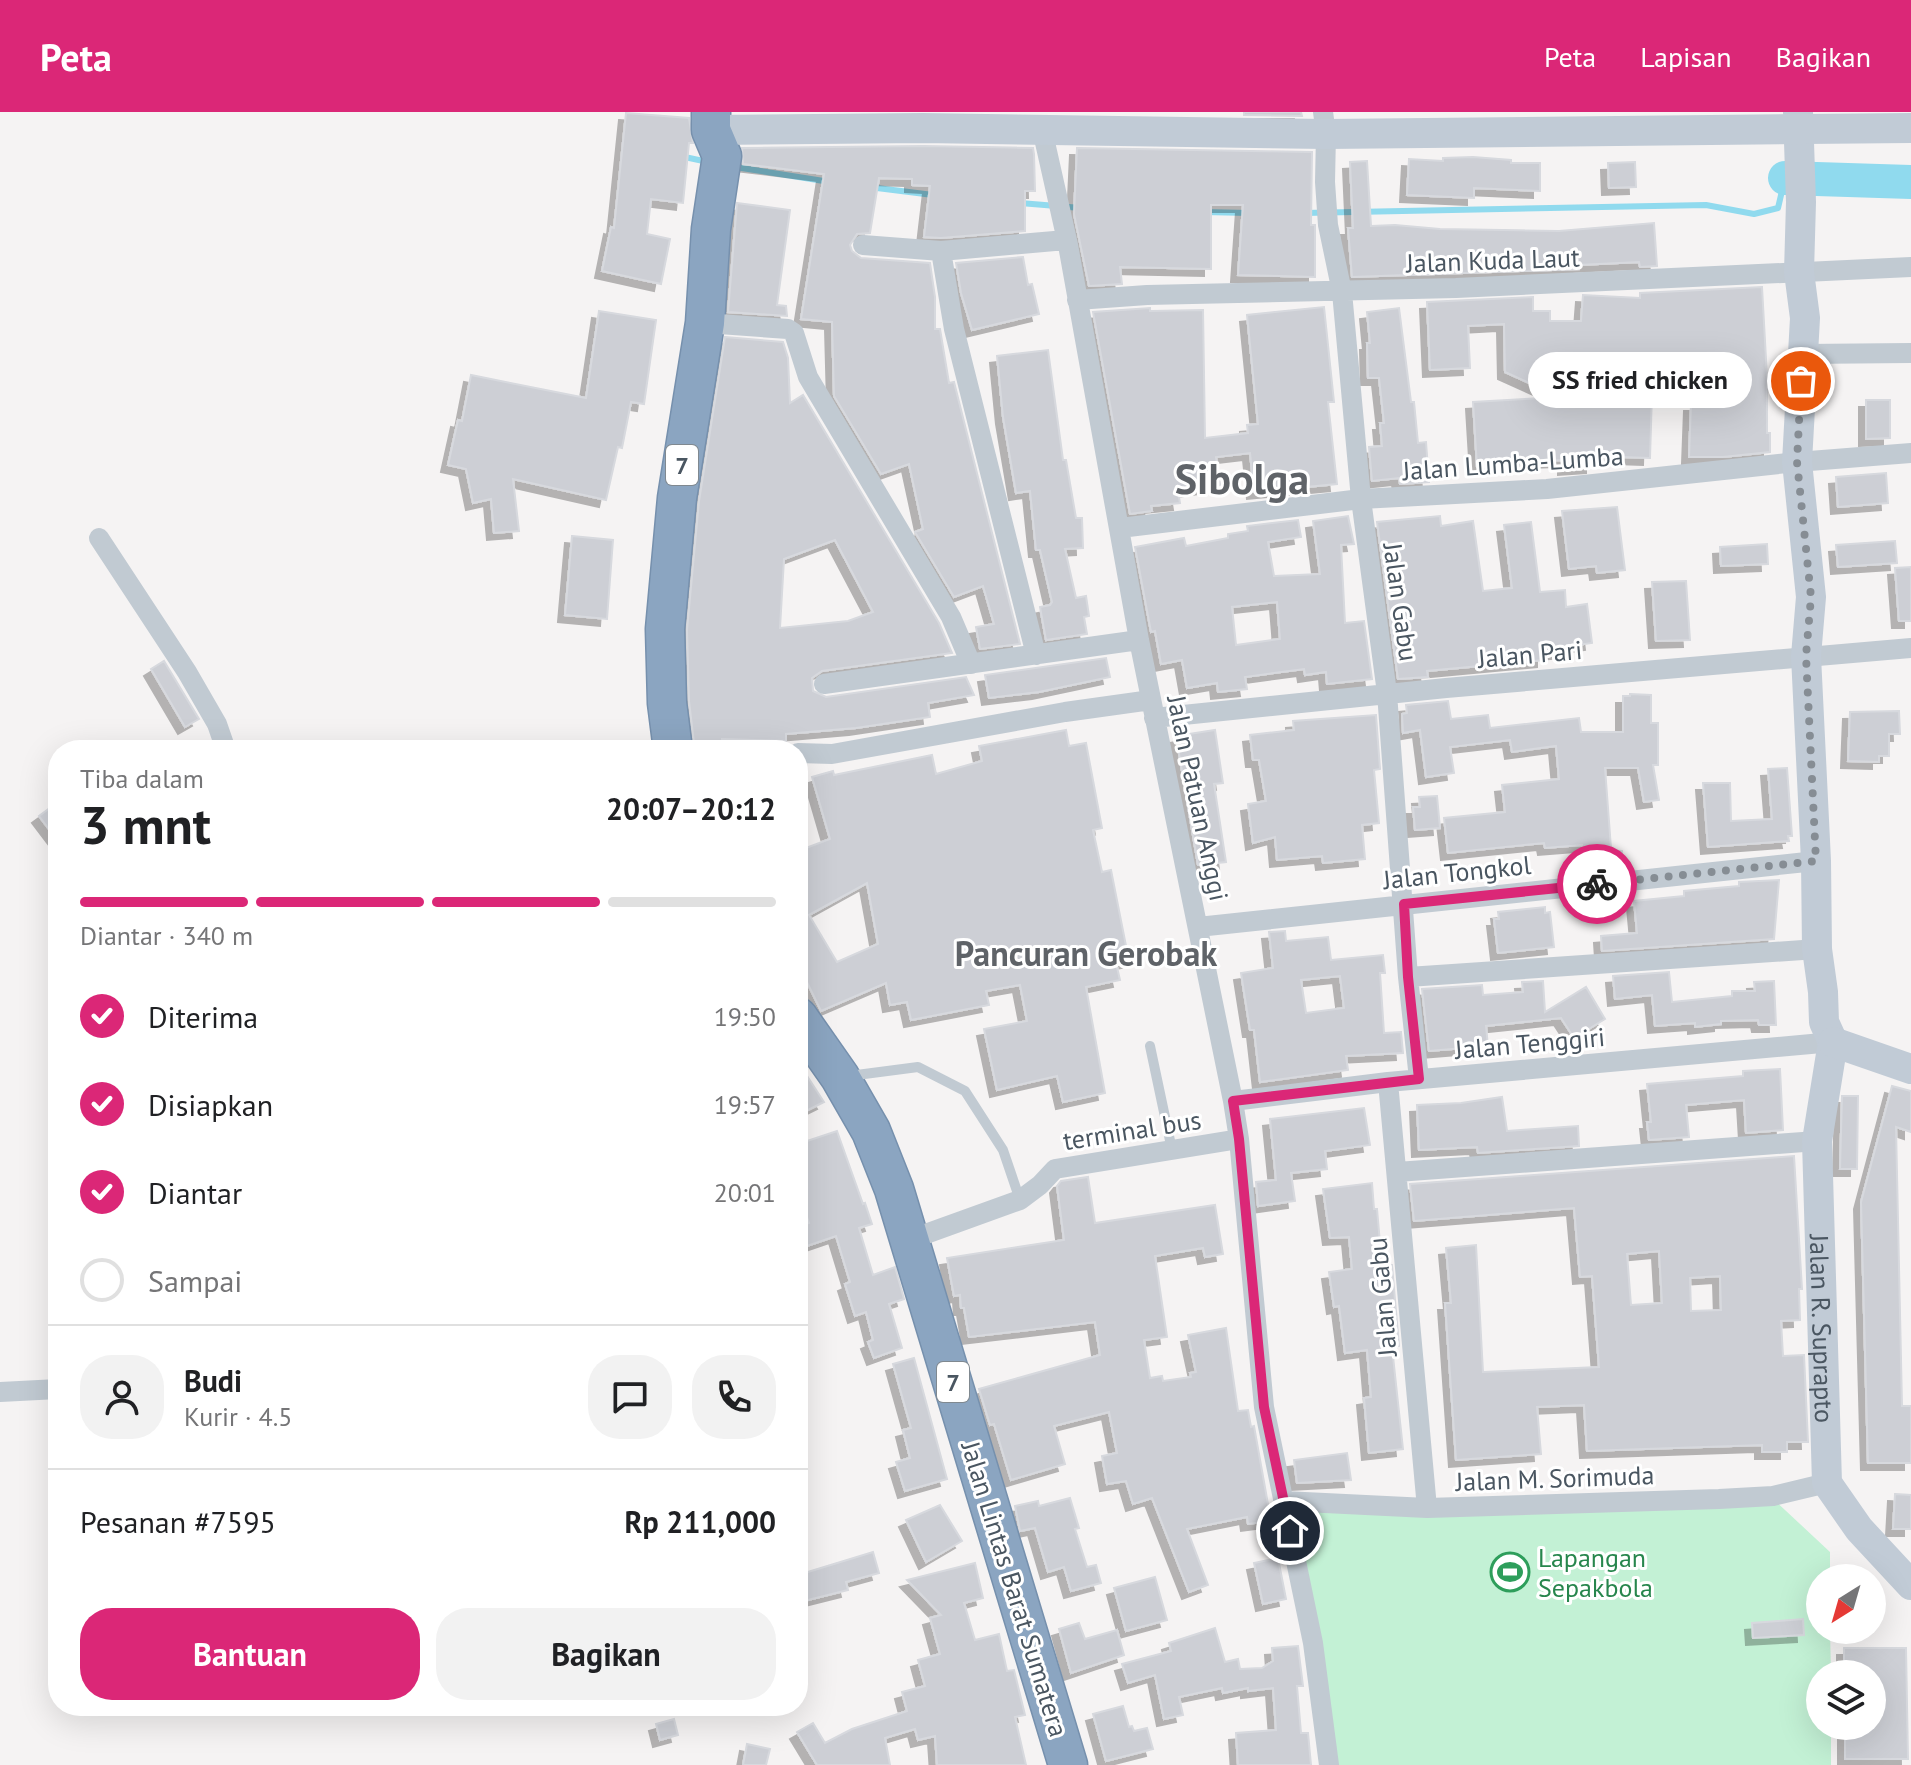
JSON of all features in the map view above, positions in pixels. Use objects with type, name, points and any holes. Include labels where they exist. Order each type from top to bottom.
[{"type":"highway","name":"7","points":[[673,740],[667,703],[665,629],[677,498],[705,323],[716,145]]},
{"type":"highway","name":"Jalan Lintas Barat Sumatera","points":[[808,1031],[840,1077],[871,1131],[894,1189],[1068,1765]]},
{"type":"street","points":[[716,145],[922,120],[1042,129],[1325,123],[1911,128]]},
{"type":"street","name":"Jalan Gabu","points":[[1325,123],[1328,225],[1342,292],[1361,499],[1387,693],[1408,977],[1419,1079]]},
{"type":"street","name":"Jalan Patuan Anggi","points":[[1042,129],[1066,240],[1152,709],[1233,1101],[1264,1407],[1313,1643],[1329,1765]]},
{"type":"street","points":[[1799,129],[1799,272],[1805,318],[1797,462],[1811,597],[1806,656],[1817,949],[1824,1022],[1833,1042],[1911,1069]]},
{"type":"street","points":[[863,245],[941,251],[1066,240]]},
{"type":"street","points":[[941,251],[954,329],[1036,655]]},
{"type":"street","name":"Jalan Kuda Laut","points":[[1077,300],[1147,295],[1342,292],[1911,267]]},
{"type":"street","points":[[705,323],[788,329],[794,333],[808,377],[951,617],[971,664]]},
{"type":"street","points":[[1803,354],[1911,353]]},
{"type":"street","name":"Jalan Lumba-Lumba","points":[[1120,528],[1361,499],[1547,489],[1911,453]]},
{"type":"street","points":[[99,538],[187,672],[217,724],[223,740]]},
{"type":"street","points":[[824,684],[1139,640]]},
{"type":"street","name":"Jalan Pari","points":[[808,753],[832,754],[1065,712],[1387,693],[1911,648]]},
{"type":"street","name":"Jalan Tongkol","points":[[1198,927],[1816,861]]},
{"type":"street","points":[[1408,977],[1817,949]]},
{"type":"street","name":"Jalan Tenggiri","points":[[1233,1101],[1388,1082],[1833,1042]]},
{"type":"street","name":"Jalan R. Suprapto","points":[[1827,1483],[1817,1141],[1833,1042]]},
{"type":"street","name":"Jalan Gabu","points":[[1388,1082],[1427,1508]]},
{"type":"street","name":"terminal bus","points":[[909,1240],[1020,1200],[1055,1169],[1239,1139]]},
{"type":"street","points":[[1397,1172],[1817,1141]]},
{"type":"street","points":[[0,1392],[48,1390]]},
{"type":"street","points":[[1827,1483],[1859,1529],[1911,1585]]},
{"type":"street","name":"Jalan M. Sorimuda","points":[[1284,1501],[1427,1508],[1773,1496],[1827,1483]]},
{"type":"lane","points":[[1150,1046],[1172,1150]]},
{"type":"lane","points":[[840,1077],[918,1067],[965,1091],[1003,1150],[1020,1200]]},
{"type":"green space","name":"Lapangan Sepakbola","points":[[1769,1495],[1830,1552],[1830,1564],[1806,1564],[1806,1644],[1830,1644],[1831,1660],[1806,1660],[1806,1740],[1831,1740],[1831,1765],[1329,1765],[1284,1501]]},
{"type":"building","points":[[1244,112],[1301,112],[1302,116],[1244,115]]},
{"type":"building","points":[[626,113],[689,118],[693,143],[689,143],[683,203],[651,199],[647,234],[670,239],[661,284],[602,271],[611,227],[614,228]]},
{"type":"building","points":[[742,148],[1033,148],[1035,191],[1025,191],[1025,231],[924,237],[930,186],[912,185],[912,179],[879,178],[870,233],[857,234],[850,245],[861,258],[930,263],[935,297],[935,329],[940,329],[949,383],[954,382],[1020,644],[980,649],[976,627],[994,624],[983,586],[954,597],[915,532],[923,529],[909,464],[881,474],[834,396],[832,322],[801,319],[824,174],[743,164]]},
{"type":"building","points":[[1077,148],[1312,152],[1311,225],[1315,225],[1315,277],[1238,275],[1243,205],[1211,205],[1211,269],[1120,267],[1122,284],[1089,286],[1074,214]]},
{"type":"building","points":[[1443,158],[1511,160],[1511,163],[1540,163],[1540,191],[1474,188],[1474,198],[1407,195],[1409,159],[1443,161]]},
{"type":"building","points":[[1367,161],[1371,226],[1559,231],[1654,223],[1657,266],[1640,267],[1639,262],[1579,265],[1579,269],[1352,277],[1348,228],[1353,228],[1350,162]]},
{"type":"building","points":[[1635,162],[1636,187],[1609,188],[1608,163]]},
{"type":"building","points":[[737,203],[790,210],[777,305],[786,306],[787,316],[728,312]]},
{"type":"building","points":[[1023,257],[1028,285],[1032,284],[1039,314],[972,330],[956,263]]},
{"type":"building","points":[[1762,287],[1770,452],[1689,457],[1691,404],[1713,404],[1713,360],[1653,361],[1650,458],[1593,456],[1593,466],[1565,468],[1565,460],[1505,462],[1506,466],[1477,467],[1473,402],[1560,397],[1505,372],[1504,324],[1468,326],[1470,368],[1430,370],[1427,302],[1533,297],[1533,311],[1550,311],[1550,321],[1581,321],[1583,295],[1640,298],[1640,293]]},
{"type":"building","points":[[1324,307],[1334,402],[1328,402],[1337,484],[1254,492],[1250,453],[1216,457],[1220,485],[1178,491],[1180,503],[1151,506],[1152,511],[1130,514],[1093,312],[1150,308],[1150,311],[1203,310],[1205,438],[1248,433],[1247,425],[1258,424],[1247,315]]},
{"type":"building","points":[[1399,308],[1418,443],[1426,442],[1429,482],[1400,484],[1399,478],[1372,481],[1369,447],[1382,446],[1380,423],[1384,423],[1379,378],[1368,378],[1367,343],[1370,343],[1367,312]]},
{"type":"building","points":[[599,311],[656,320],[644,404],[631,402],[622,448],[618,447],[606,500],[513,479],[519,531],[494,533],[491,499],[473,503],[466,469],[448,465],[458,420],[462,421],[471,375],[586,398]]},
{"type":"building","points":[[725,337],[783,342],[788,358],[790,403],[803,395],[939,623],[952,653],[822,671],[812,678],[813,691],[826,697],[966,677],[974,695],[928,703],[930,717],[786,734],[786,740],[694,740],[687,630],[699,501]],"holes":[[[835,540],[873,612],[848,621],[780,628],[784,559]]]},
{"type":"building","points":[[1048,350],[1063,460],[1066,460],[1076,518],[1082,518],[1083,548],[1065,549],[1076,598],[1086,596],[1089,616],[1084,617],[1087,634],[1046,640],[1040,607],[1052,602],[1040,550],[1036,550],[1030,491],[1016,493],[1003,417],[997,356]]},
{"type":"building","points":[[1866,400],[1890,400],[1890,438],[1866,439]]},
{"type":"building","points":[[1886,473],[1888,503],[1838,507],[1836,477]]},
{"type":"building","points":[[1617,507],[1625,570],[1597,573],[1596,566],[1569,569],[1562,511]]},
{"type":"building","points":[[1348,516],[1354,544],[1341,545],[1345,623],[1364,621],[1372,679],[1327,684],[1326,672],[1305,675],[1304,669],[1245,677],[1247,689],[1218,692],[1217,683],[1187,688],[1182,660],[1161,664],[1155,631],[1151,632],[1135,547],[1184,538],[1186,546],[1228,538],[1228,534],[1248,531],[1247,526],[1298,520],[1301,537],[1268,542],[1274,576],[1320,574],[1313,521]],"holes":[[[1277,602],[1280,639],[1236,645],[1232,607]]]},
{"type":"building","points":[[1440,516],[1441,526],[1473,521],[1483,591],[1512,588],[1504,525],[1531,522],[1540,592],[1565,590],[1566,607],[1587,604],[1592,643],[1570,646],[1570,651],[1544,653],[1544,660],[1427,671],[1428,677],[1398,679],[1377,522]]},
{"type":"building","points":[[572,536],[613,540],[607,619],[565,615]]},
{"type":"building","points":[[1895,541],[1897,563],[1838,567],[1836,545]]},
{"type":"building","points":[[1767,544],[1768,564],[1721,566],[1720,547]]},
{"type":"building","points":[[1911,567],[1911,621],[1899,621],[1895,568]]},
{"type":"building","points":[[1686,581],[1690,640],[1656,641],[1652,582]]},
{"type":"building","points":[[1106,658],[1110,677],[1039,692],[989,698],[985,675]]},
{"type":"building","points":[[164,661],[199,719],[185,727],[151,669]]},
{"type":"building","points":[[1651,695],[1651,723],[1658,723],[1658,765],[1653,765],[1659,800],[1644,802],[1638,768],[1605,768],[1611,848],[1582,850],[1582,845],[1545,848],[1544,843],[1448,853],[1444,818],[1505,812],[1502,785],[1559,779],[1556,746],[1512,752],[1510,740],[1450,747],[1454,773],[1426,777],[1420,730],[1403,733],[1402,714],[1407,713],[1406,705],[1448,701],[1451,719],[1488,715],[1490,728],[1579,718],[1581,732],[1623,732],[1623,696]]},
{"type":"building","points":[[1899,711],[1900,734],[1889,734],[1889,756],[1879,756],[1879,762],[1848,761],[1850,712]]},
{"type":"building","points":[[1376,715],[1380,769],[1374,770],[1379,823],[1362,825],[1365,859],[1323,863],[1322,856],[1277,860],[1275,837],[1253,843],[1248,804],[1266,801],[1259,760],[1253,760],[1250,735],[1294,730],[1293,721]]},
{"type":"building","points":[[1066,730],[1069,746],[1086,743],[1102,828],[1093,830],[1102,872],[1111,870],[1129,961],[1116,963],[1120,980],[1086,987],[1105,1093],[1063,1102],[1057,1076],[997,1090],[984,1029],[1027,1021],[1020,985],[986,991],[989,1005],[911,1020],[907,1002],[890,1005],[886,983],[821,1011],[808,984],[808,847],[830,839],[812,777],[932,755],[936,774],[982,761],[979,746]],"holes":[[[867,883],[878,944],[837,962],[809,915]]]},
{"type":"building","points":[[1215,730],[1223,783],[1214,784],[1226,862],[1198,865],[1176,736]]},
{"type":"building","points":[[1787,768],[1792,836],[1788,836],[1789,841],[1708,847],[1703,783],[1730,783],[1731,821],[1772,819],[1768,769]]},
{"type":"building","points":[[1437,796],[1440,828],[1415,830],[1413,807],[1420,807],[1419,797]]},
{"type":"building","points":[[48,809],[48,828],[39,816]]},
{"type":"building","points":[[1599,850],[1622,851],[1623,869],[1600,870]]},
{"type":"building","points":[[1779,880],[1774,939],[1602,951],[1601,936],[1637,933],[1634,901],[1684,896],[1684,891],[1739,886],[1739,882]]},
{"type":"building","points":[[1545,907],[1545,913],[1550,912],[1554,947],[1498,953],[1494,919],[1499,919],[1498,912]]},
{"type":"building","points":[[1285,931],[1286,941],[1328,937],[1331,960],[1383,955],[1385,973],[1380,973],[1384,1033],[1401,1032],[1403,1053],[1346,1056],[1348,1070],[1260,1082],[1254,1030],[1250,1030],[1241,973],[1273,968],[1269,932]],"holes":[[[1340,976],[1344,1008],[1306,1013],[1301,980]]]},
{"type":"building","points":[[1669,972],[1672,1002],[1732,996],[1732,991],[1755,991],[1754,982],[1774,981],[1776,1025],[1759,1025],[1758,1020],[1721,1021],[1721,1024],[1695,1027],[1695,1023],[1655,1026],[1652,995],[1615,999],[1613,976]]},
{"type":"building","points":[[1543,981],[1545,1012],[1586,987],[1605,1019],[1574,1038],[1561,1018],[1486,1026],[1488,1046],[1429,1051],[1422,989],[1482,985],[1483,995],[1523,992],[1522,982]]},
{"type":"building","points":[[1780,1069],[1783,1130],[1746,1133],[1744,1100],[1686,1105],[1689,1137],[1649,1140],[1647,1122],[1651,1122],[1647,1084],[1743,1076],[1743,1071]]},
{"type":"building","points":[[808,1077],[824,1102],[808,1110]]},
{"type":"building","points":[[1892,1086],[1911,1091],[1911,1132],[1896,1127],[1902,1406],[1911,1406],[1911,1463],[1868,1463],[1861,1202]]},
{"type":"building","points":[[1842,1096],[1858,1096],[1857,1169],[1840,1169]]},
{"type":"building","points":[[1502,1097],[1507,1131],[1578,1126],[1579,1146],[1478,1153],[1477,1147],[1419,1150],[1417,1105]]},
{"type":"building","points":[[1364,1108],[1370,1145],[1325,1151],[1327,1169],[1291,1173],[1295,1201],[1258,1206],[1256,1182],[1276,1180],[1270,1119]]},
{"type":"building","points":[[837,1131],[872,1224],[859,1228],[873,1275],[895,1267],[904,1299],[889,1304],[902,1348],[874,1358],[868,1342],[873,1340],[866,1312],[855,1316],[845,1284],[850,1282],[836,1236],[808,1246],[808,1141]]},
{"type":"building","points":[[1794,1156],[1802,1289],[1799,1289],[1800,1320],[1781,1321],[1783,1356],[1804,1355],[1808,1442],[1787,1442],[1787,1452],[1762,1452],[1762,1445],[1587,1451],[1584,1405],[1537,1407],[1541,1454],[1456,1460],[1445,1303],[1451,1303],[1446,1248],[1476,1245],[1483,1372],[1599,1367],[1592,1276],[1580,1277],[1574,1208],[1414,1221],[1410,1184]],"holes":[[[1659,1251],[1662,1303],[1631,1305],[1627,1254]],[[1720,1276],[1721,1310],[1691,1311],[1690,1278]]]},
{"type":"building","points":[[1088,1177],[1095,1223],[1215,1205],[1223,1254],[1205,1257],[1203,1248],[1155,1256],[1167,1337],[1144,1340],[1150,1378],[1162,1376],[1163,1381],[1191,1377],[1190,1373],[1196,1372],[1188,1335],[1226,1328],[1238,1411],[1248,1410],[1251,1427],[1254,1426],[1271,1521],[1248,1524],[1247,1517],[1187,1529],[1208,1585],[1189,1592],[1152,1498],[1133,1504],[1126,1481],[1107,1484],[1102,1456],[1117,1453],[1109,1412],[1054,1426],[1065,1464],[1011,1480],[994,1424],[990,1425],[979,1389],[1100,1355],[1095,1322],[969,1337],[960,1295],[954,1296],[947,1258],[1064,1240],[1057,1186],[1061,1181]]},
{"type":"building","points":[[1372,1183],[1382,1266],[1392,1265],[1399,1346],[1392,1347],[1403,1449],[1369,1453],[1364,1398],[1371,1397],[1367,1350],[1345,1353],[1339,1306],[1334,1307],[1329,1272],[1352,1269],[1349,1237],[1330,1238],[1323,1189]]},
{"type":"building","points":[[914,1358],[947,1479],[905,1491],[896,1462],[910,1458],[903,1430],[911,1428],[893,1364]]},
{"type":"building","points":[[1347,1453],[1351,1480],[1297,1483],[1294,1460]]},
{"type":"building","points":[[1895,1494],[1911,1495],[1911,1529],[1893,1529]]},
{"type":"building","points":[[1070,1498],[1079,1528],[1075,1529],[1087,1567],[1096,1565],[1101,1583],[1071,1591],[1064,1567],[1048,1572],[1035,1528],[1020,1531],[1015,1506],[1038,1501],[1039,1506]]},
{"type":"building","points":[[940,1505],[962,1541],[926,1562],[906,1520]]},
{"type":"building","points":[[873,1552],[879,1573],[846,1582],[848,1590],[808,1600],[808,1572]]},
{"type":"building","points":[[1278,1558],[1286,1599],[1263,1604],[1254,1563]]},
{"type":"building","points":[[975,1563],[983,1598],[964,1603],[975,1640],[999,1634],[1007,1671],[1014,1670],[1025,1715],[1015,1717],[1026,1765],[937,1765],[935,1736],[918,1740],[915,1729],[885,1738],[890,1765],[817,1765],[797,1732],[813,1723],[825,1743],[852,1729],[907,1711],[902,1692],[925,1686],[918,1660],[940,1654],[930,1618],[941,1615],[907,1580]]},
{"type":"building","points":[[1155,1577],[1167,1620],[1126,1631],[1114,1588]]},
{"type":"building","points":[[1803,1619],[1804,1635],[1753,1638],[1752,1623]]},
{"type":"building","points":[[1079,1623],[1085,1639],[1117,1630],[1124,1655],[1071,1673],[1059,1629]]},
{"type":"building","points":[[1215,1628],[1225,1662],[1238,1659],[1240,1669],[1262,1668],[1273,1661],[1272,1648],[1298,1646],[1303,1686],[1297,1686],[1301,1733],[1308,1733],[1311,1765],[1238,1765],[1236,1733],[1276,1730],[1273,1688],[1248,1691],[1248,1688],[1223,1693],[1222,1688],[1179,1697],[1183,1715],[1164,1719],[1155,1675],[1128,1683],[1122,1664],[1171,1651],[1169,1643]]},
{"type":"building","points":[[1844,1648],[1906,1648],[1908,1759],[1845,1759],[1845,1740],[1886,1740],[1886,1660],[1844,1660]]},
{"type":"building","points":[[1123,1706],[1129,1727],[1132,1726],[1134,1731],[1147,1728],[1153,1749],[1106,1761],[1093,1714]]},
{"type":"building","points":[[674,1719],[678,1735],[660,1740],[656,1724]]},
{"type":"building","points":[[747,1744],[770,1749],[766,1765],[743,1765]]},
{"type":"waterway","points":[[680,156],[708,162]]},
{"type":"waterway","points":[[735,167],[830,182]]},
{"type":"waterway","points":[[1304,213],[1706,205],[1754,214],[1778,208],[1785,178]]},
{"type":"waterway","points":[[1785,178],[1911,182]]},
{"type":"waterway","points":[[869,187],[933,195]]},
{"type":"waterway","points":[[1020,203],[1081,208]]},
{"type":"waterway","points":[[1204,212],[1249,213]]},
{"type":"way so far","points":[[1597,884],[1816,861],[1806,656],[1811,597],[1797,462],[1801,381]]},
{"type":"place","name":"SS fried chicken","points":[[1801,381]]},
{"type":"place","name":"Lapangan Sepakbola","points":[[1510,1572]]},
{"type":"district","name":"Sibolga","points":[[1242,478]]},
{"type":"district","name":"Pancuran Gerobak","points":[[1086,953]]},
{"type":"route","points":[[1290,1531],[1264,1407],[1233,1101],[1419,1079],[1404,904],[1597,884]]}]
